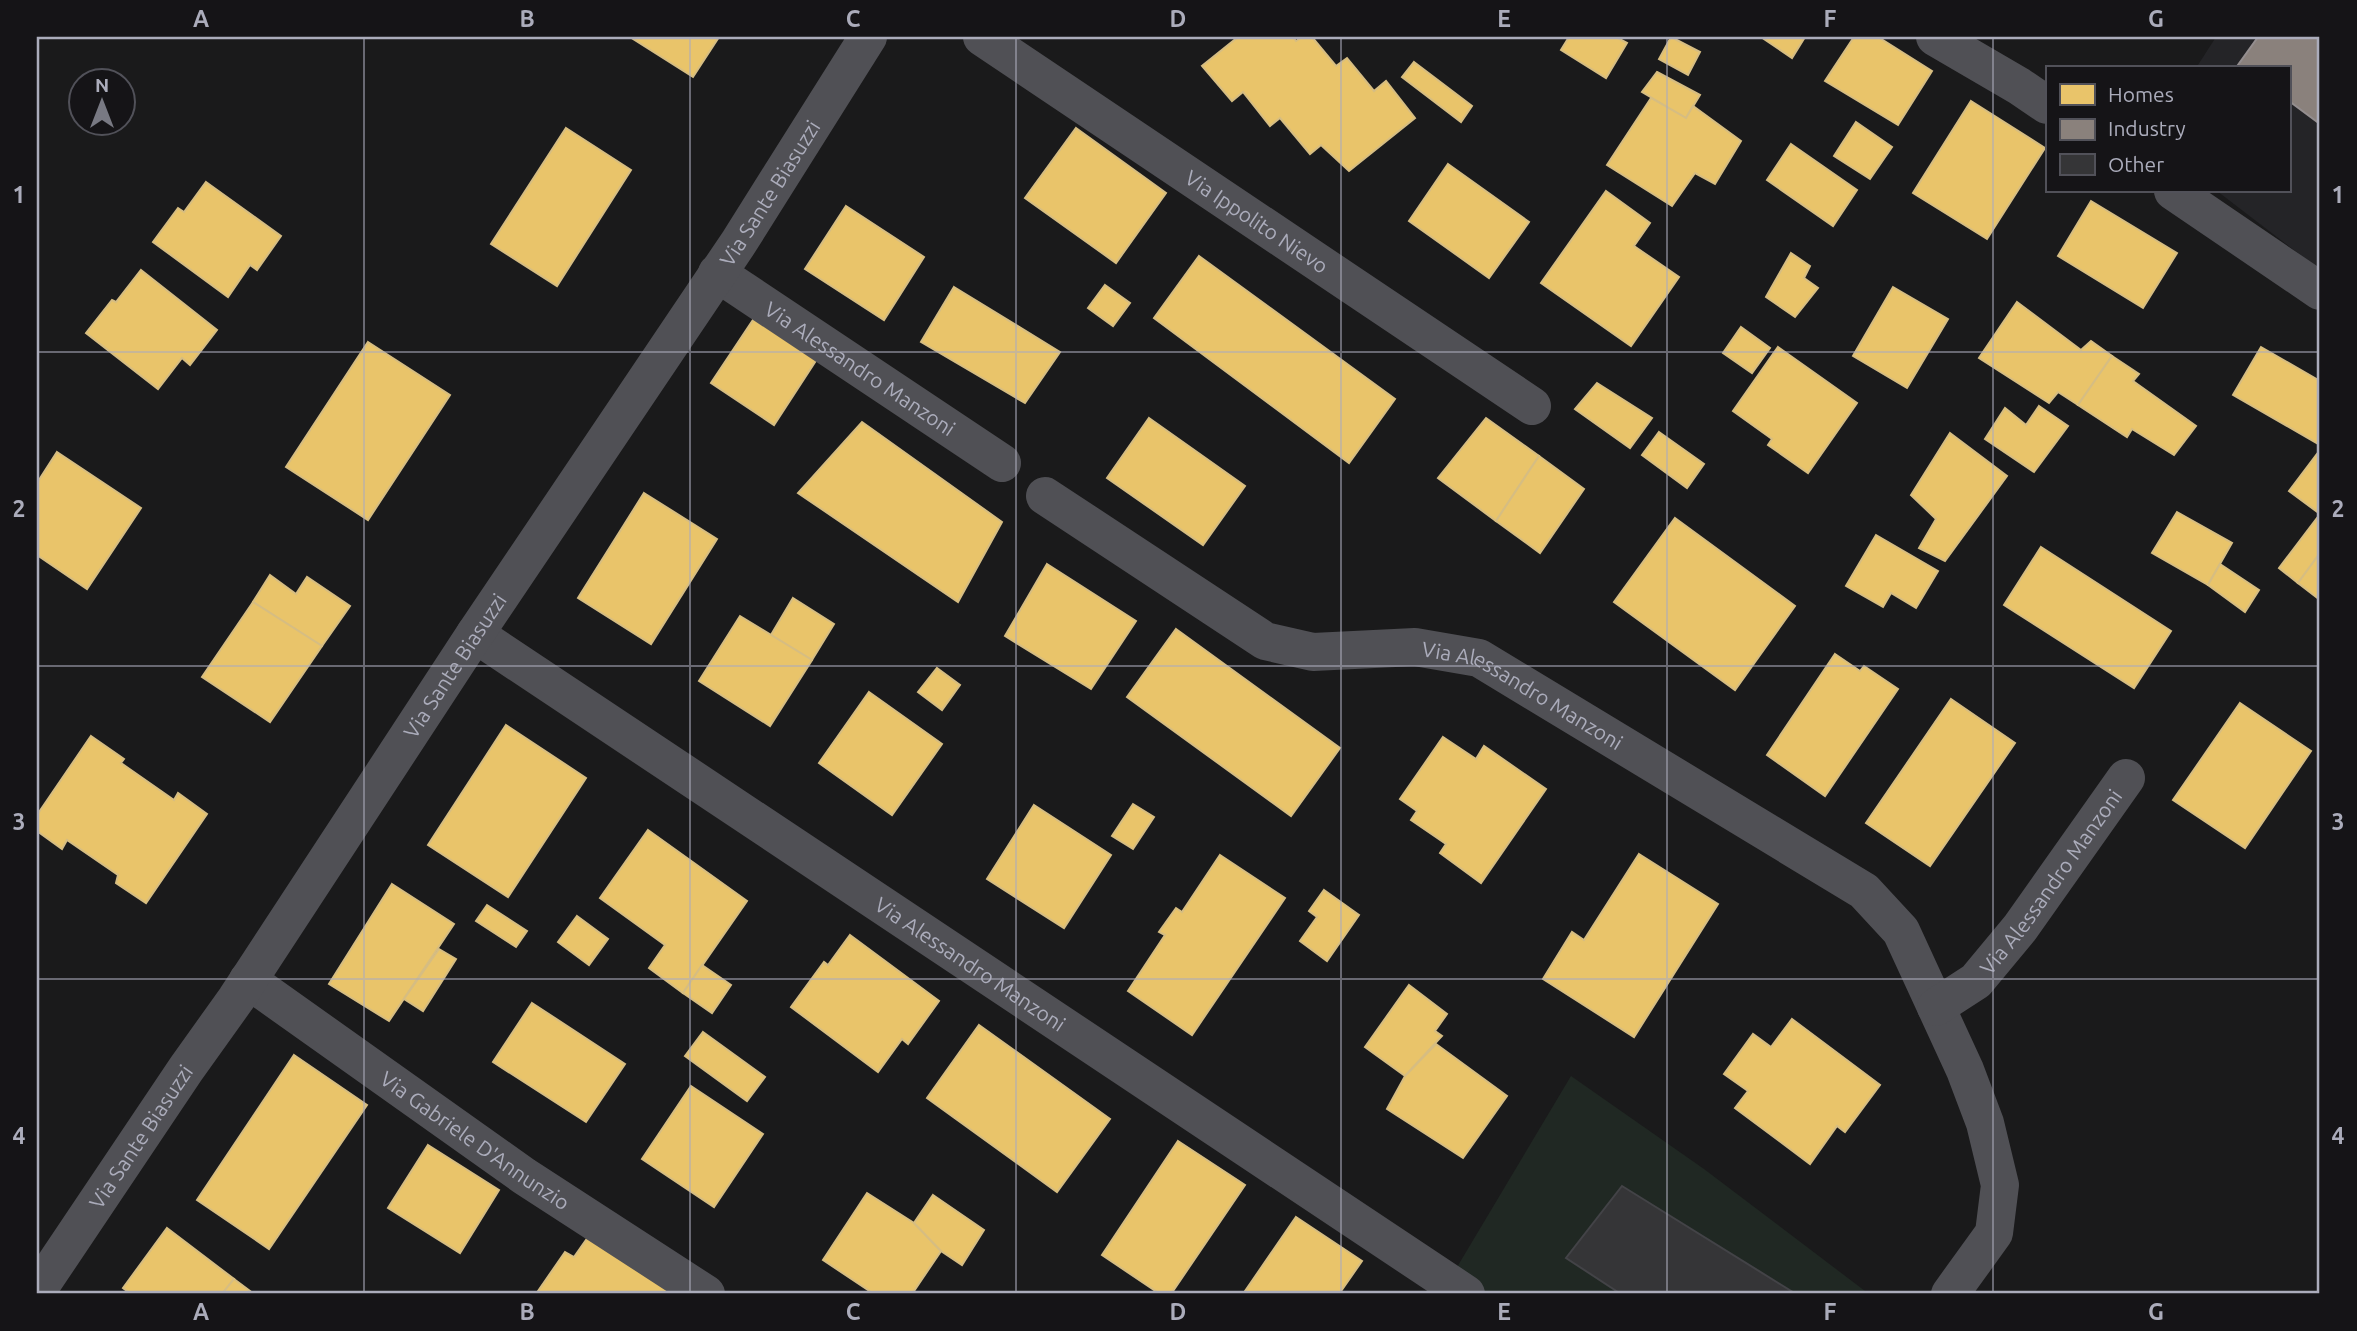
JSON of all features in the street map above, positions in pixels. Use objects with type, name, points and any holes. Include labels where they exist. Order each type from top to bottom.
[{"type":"street","name":"Via Sante Biasuzzi","points":[[37,1290],[248,980],[475,634],[718,273],[868,37]]},
{"type":"street","name":"Via Ippolito Nievo","points":[[982,37],[1532,406]]},
{"type":"street","points":[[1935,37],[2046,104]]},
{"type":"street","points":[[2174,192],[2320,291]]},
{"type":"street","name":"Via Alessandro Manzoni","points":[[718,273],[1002,463]]},
{"type":"street","name":"Via Alessandro Manzoni","points":[[1045,496],[1265,641],[1313,652],[1415,646],[1479,657],[1864,891],[1901,932],[1936,1007],[1965,1070],[1985,1123],[2000,1185],[1994,1233],[1950,1294]]},
{"type":"street","name":"Via Alessandro Manzoni","points":[[475,634],[1461,1293]]},
{"type":"street","name":"Via Alessandro Manzoni","points":[[1936,1007],[1976,981],[2020,928],[2126,778]]},
{"type":"street","name":"Via Gabriele D'Annunzio","points":[[248,980],[524,1176],[706,1294]]},
{"type":"shaded area","points":[[2216,37],[2320,37],[2320,270],[2218,192],[2290,192],[2290,66],[2197,66]]},
{"type":"shaded area","points":[[1571,1076],[1704,1169],[1869,1294],[1441,1294]]},
{"type":"building: Homes","points":[[630,37],[719,37],[693,77]]},
{"type":"building: Homes","points":[[1238,37],[1293,37],[1296,41],[1302,37],[1312,37],[1336,66],[1347,58],[1374,91],[1386,81],[1415,118],[1349,171],[1321,145],[1310,154],[1280,118],[1270,126],[1243,92],[1232,101],[1202,66]]},
{"type":"building: Homes","points":[[1569,37],[1616,37],[1627,43],[1606,78],[1561,50]]},
{"type":"building: Homes","points":[[1671,37],[1700,52],[1688,75],[1659,59]]},
{"type":"building: Homes","points":[[1761,37],[1805,37],[1792,58]]},
{"type":"building: Homes","points":[[1854,37],[1878,37],[1932,71],[1898,125],[1825,81]]},
{"type":"building: Homes","points":[[1414,62],[1472,106],[1461,122],[1402,77]]},
{"type":"building: Homes","points":[[1657,72],[1700,95],[1686,118],[1642,92]]},
{"type":"building: Homes","points":[[1651,98],[1686,118],[1693,106],[1741,141],[1715,184],[1695,173],[1672,206],[1607,165]]},
{"type":"building: Homes","points":[[1971,101],[2045,148],[1987,239],[1913,193]]},
{"type":"building: Homes","points":[[1856,122],[1892,147],[1870,179],[1834,156]]},
{"type":"building: Homes","points":[[566,128],[631,170],[557,286],[491,244]]},
{"type":"building: Homes","points":[[1076,128],[1166,193],[1116,263],[1025,198]]},
{"type":"building: Homes","points":[[1791,144],[1857,190],[1833,226],[1767,180]]},
{"type":"building: Homes","points":[[1448,164],[1529,222],[1489,278],[1409,221]]},
{"type":"building: Homes","points":[[206,182],[281,236],[257,270],[250,265],[228,297],[153,242],[178,208],[184,212]]},
{"type":"building: Homes","points":[[1606,191],[1650,223],[1634,246],[1679,277],[1631,346],[1541,283]]},
{"type":"building: Homes","points":[[2091,201],[2177,253],[2143,308],[2058,256]]},
{"type":"building: Homes","points":[[846,206],[924,257],[884,320],[805,269]]},
{"type":"building: Homes","points":[[1791,253],[1810,266],[1804,278],[1818,288],[1795,317],[1766,297]]},
{"type":"building: Homes","points":[[1199,256],[1395,399],[1349,463],[1154,318]]},
{"type":"building: Homes","points":[[141,270],[217,330],[190,365],[182,358],[158,389],[86,333],[112,300],[116,302]]},
{"type":"building: Homes","points":[[1105,285],[1130,303],[1113,326],[1088,308]]},
{"type":"building: Homes","points":[[954,287],[1060,352],[1025,403],[921,342]]},
{"type":"building: Homes","points":[[1893,287],[1948,319],[1907,388],[1853,356]]},
{"type":"building: Homes","points":[[2017,302],[2081,350],[2091,341],[2112,356],[2078,405],[2058,392],[2049,403],[1979,358]]},
{"type":"building: Homes","points":[[755,317],[817,359],[774,425],[711,383]]},
{"type":"building: Homes","points":[[1741,327],[1770,348],[1752,373],[1723,353]]},
{"type":"building: Homes","points":[[368,342],[450,395],[368,520],[286,467]]},
{"type":"building: Homes","points":[[1778,347],[1857,403],[1808,473],[1768,445],[1772,439],[1733,411]]},
{"type":"building: Homes","points":[[2261,347],[2320,381],[2320,445],[2233,395]]},
{"type":"building: Homes","points":[[2112,356],[2139,374],[2133,381],[2196,426],[2174,455],[2132,429],[2127,437],[2078,405]]},
{"type":"building: Homes","points":[[1597,383],[1652,418],[1630,448],[1575,409]]},
{"type":"building: Homes","points":[[2039,406],[2068,426],[2034,472],[1985,439],[2005,408],[2026,425]]},
{"type":"building: Homes","points":[[1149,418],[1245,486],[1203,545],[1107,478]]},
{"type":"building: Homes","points":[[1486,418],[1539,456],[1496,521],[1438,478]]},
{"type":"building: Homes","points":[[862,422],[1002,522],[958,602],[798,493]]},
{"type":"building: Homes","points":[[1659,432],[1704,464],[1687,488],[1642,455]]},
{"type":"building: Homes","points":[[1950,433],[2007,476],[1945,561],[1919,548],[1936,519],[1911,495]]},
{"type":"building: Homes","points":[[2320,450],[2320,514],[2289,491]]},
{"type":"building: Homes","points":[[57,452],[141,508],[87,589],[37,555],[37,483]]},
{"type":"building: Homes","points":[[1539,456],[1584,489],[1540,553],[1496,521]]},
{"type":"building: Homes","points":[[644,493],[717,539],[651,644],[578,598]]},
{"type":"building: Homes","points":[[2177,512],[2232,543],[2208,585],[2152,553]]},
{"type":"building: Homes","points":[[2320,514],[2320,553],[2298,583],[2279,568]]},
{"type":"building: Homes","points":[[1675,518],[1795,606],[1735,690],[1614,602]]},
{"type":"building: Homes","points":[[1876,535],[1938,571],[1916,608],[1891,593],[1883,607],[1846,586]]},
{"type":"building: Homes","points":[[2041,547],[2171,631],[2134,688],[2004,605]]},
{"type":"building: Homes","points":[[2320,553],[2320,600],[2298,583]]},
{"type":"building: Homes","points":[[1047,564],[1136,621],[1091,689],[1005,636]]},
{"type":"building: Homes","points":[[2220,564],[2259,590],[2245,612],[2208,585]]},
{"type":"building: Homes","points":[[270,575],[296,594],[307,577],[350,606],[322,646],[253,602]]},
{"type":"building: Homes","points":[[793,598],[834,624],[812,660],[771,635]]},
{"type":"building: Homes","points":[[253,602],[322,646],[270,722],[202,677]]},
{"type":"building: Homes","points":[[740,616],[812,660],[770,726],[699,681]]},
{"type":"building: Homes","points":[[1176,629],[1340,748],[1291,816],[1127,697]]},
{"type":"building: Homes","points":[[1835,654],[1860,671],[1864,666],[1898,689],[1825,796],[1767,755]]},
{"type":"building: Homes","points":[[937,668],[960,685],[942,710],[918,692]]},
{"type":"building: Homes","points":[[869,692],[942,744],[892,815],[819,763]]},
{"type":"building: Homes","points":[[1951,699],[2015,743],[1930,866],[1866,823]]},
{"type":"building: Homes","points":[[2240,703],[2311,751],[2245,848],[2173,800]]},
{"type":"building: Homes","points":[[506,725],[586,778],[508,897],[428,845]]},
{"type":"building: Homes","points":[[91,736],[124,759],[121,763],[174,800],[178,793],[207,814],[146,903],[116,883],[118,875],[67,840],[62,849],[37,831],[37,815]]},
{"type":"building: Homes","points":[[1443,737],[1476,759],[1484,746],[1546,789],[1481,883],[1440,853],[1446,844],[1411,820],[1417,811],[1400,799]]},
{"type":"building: Homes","points":[[1133,804],[1154,817],[1133,849],[1112,836]]},
{"type":"building: Homes","points":[[1034,805],[1111,855],[1064,928],[987,879]]},
{"type":"building: Homes","points":[[648,830],[747,901],[683,993],[649,968],[665,945],[600,898]]},
{"type":"building: Homes","points":[[1639,854],[1718,904],[1634,1037],[1543,979],[1572,932],[1584,940]]},
{"type":"building: Homes","points":[[1220,855],[1285,898],[1192,1035],[1128,991],[1165,935],[1159,932],[1176,908],[1182,912]]},
{"type":"building: Homes","points":[[392,884],[454,924],[389,1021],[329,984]]},
{"type":"building: Homes","points":[[1324,890],[1359,915],[1327,961],[1300,941],[1317,917],[1309,911]]},
{"type":"building: Homes","points":[[487,905],[527,931],[516,947],[476,921]]},
{"type":"building: Homes","points":[[577,916],[608,939],[589,965],[558,942]]},
{"type":"building: Homes","points":[[850,935],[939,1001],[908,1044],[902,1039],[878,1072],[791,1007],[824,962],[828,965]]},
{"type":"building: Homes","points":[[439,949],[456,959],[423,1011],[404,999]]},
{"type":"building: Homes","points":[[702,965],[731,985],[712,1013],[683,993]]},
{"type":"building: Homes","points":[[1409,985],[1447,1014],[1435,1031],[1442,1036],[1405,1076],[1365,1047]]},
{"type":"building: Homes","points":[[532,1003],[625,1064],[586,1122],[493,1062]]},
{"type":"building: Homes","points":[[1792,1019],[1880,1085],[1845,1132],[1837,1126],[1810,1164],[1735,1108],[1748,1091],[1724,1074],[1753,1034],[1771,1047]]},
{"type":"building: Homes","points":[[979,1025],[1110,1119],[1057,1192],[927,1098]]},
{"type":"building: Homes","points":[[703,1032],[765,1077],[747,1101],[685,1056]]},
{"type":"building: Homes","points":[[1436,1044],[1507,1096],[1463,1158],[1387,1109],[1405,1076]]},
{"type":"building: Homes","points":[[294,1055],[367,1105],[269,1249],[197,1200]]},
{"type":"building: Homes","points":[[691,1086],[763,1134],[714,1207],[642,1159]]},
{"type":"building: Homes","points":[[1178,1141],[1245,1185],[1171,1294],[1160,1294],[1102,1255]]},
{"type":"building: Homes","points":[[428,1145],[499,1190],[460,1253],[388,1208]]},
{"type":"building: Homes","points":[[867,1193],[914,1223],[941,1251],[912,1294],[874,1294],[823,1260]]},
{"type":"building: Homes","points":[[933,1195],[984,1230],[962,1265],[941,1251],[914,1223]]},
{"type":"building: Homes","points":[[1296,1217],[1362,1261],[1339,1294],[1243,1294]]},
{"type":"building: Homes","points":[[167,1228],[234,1279],[222,1294],[131,1294],[123,1288]]},
{"type":"building: Homes","points":[[591,1233],[679,1294],[536,1294],[565,1252],[574,1257]]},
{"type":"building: Homes","points":[[234,1279],[254,1294],[222,1294]]},
{"type":"building: Industry","points":[[2258,37],[2320,37],[2320,124],[2290,102],[2290,66],[2238,65]]},
{"type":"building: Other","points":[[1622,1186],[1796,1294],[1621,1294],[1566,1258]]}]
